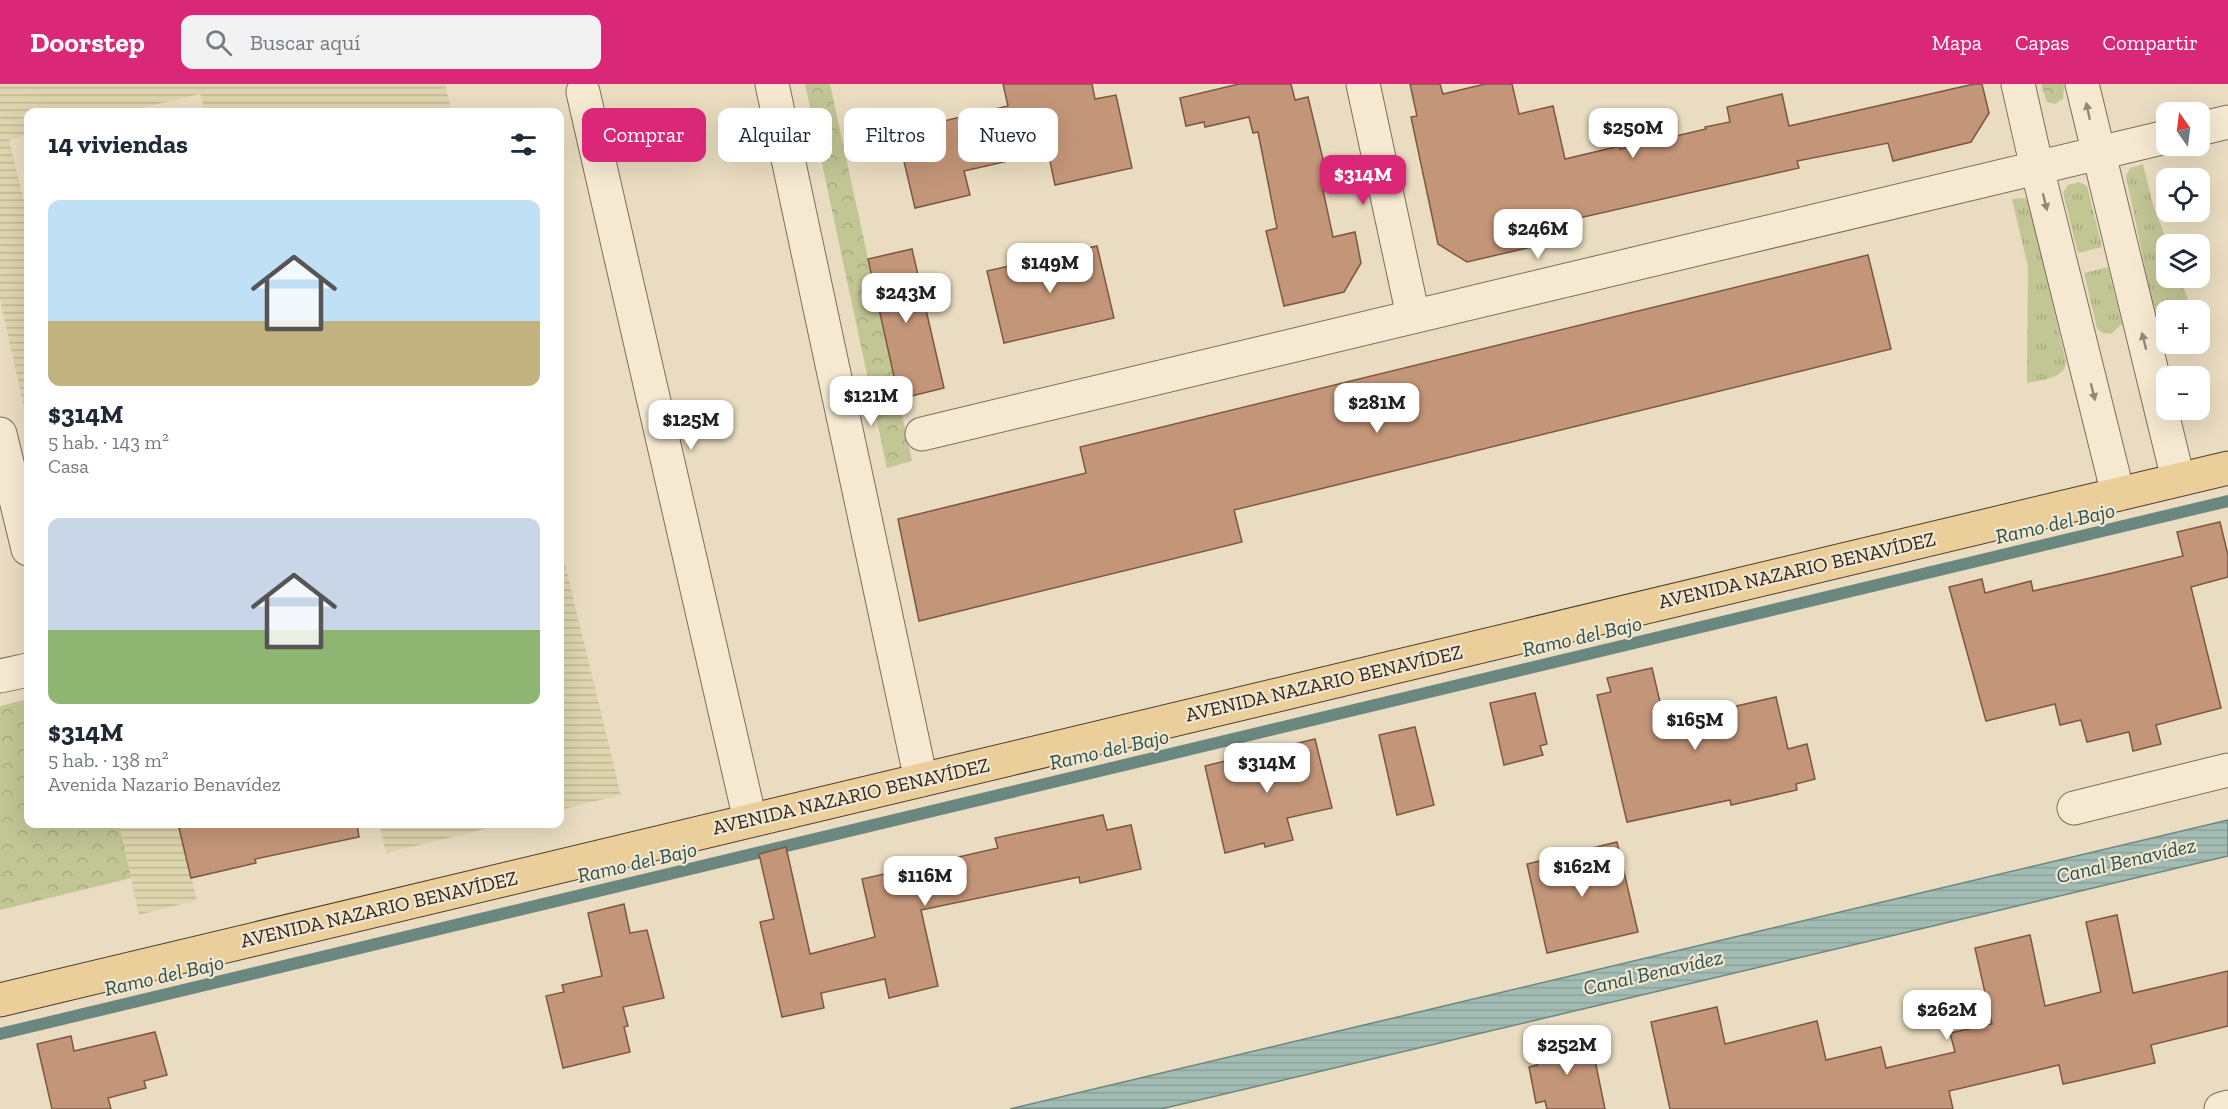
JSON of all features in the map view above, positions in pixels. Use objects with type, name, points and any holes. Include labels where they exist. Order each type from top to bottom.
[{"type":"main road","name":"AVENIDA NAZARIO BENAVÍDEZ","points":[[0,1000],[2228,468]]},
{"type":"street","points":[[772,84],[921,780]]},
{"type":"street","points":[[1363,84],[1413,316]]},
{"type":"street","points":[[2018,84],[2118,494]]},
{"type":"street","points":[[2082,84],[2097,154],[2178,479]]},
{"type":"street","points":[[583,92],[750,820]]},
{"type":"street","points":[[2210,126],[2228,122]]},
{"type":"street","points":[[922,434],[2156,139]]},
{"type":"street","points":[[0,434],[24,533]]},
{"type":"street","points":[[0,676],[24,671]]},
{"type":"street","points":[[2074,808],[2228,771]]},
{"type":"street","points":[[2221,1109],[2228,1107]]},
{"type":"shaded area","points":[[0,84],[445,84],[451,108],[204,108],[200,94],[141,108],[24,108],[24,136],[9,140],[24,202],[24,407],[0,300]]},
{"type":"shaded area","points":[[564,560],[621,795],[564,809]]},
{"type":"shaded area","points":[[120,828],[179,828],[197,900],[139,915]]},
{"type":"shaded area","points":[[380,828],[489,828],[386,853]]},
{"type":"green space","points":[[805,84],[830,84],[844,148],[844,162],[847,162],[912,461],[887,468],[822,162],[832,162],[832,108],[810,108]]},
{"type":"green space","points":[[2041,84],[2064,84],[2063,99],[2055,104],[2047,102]]},
{"type":"green space","points":[[2143,164],[2156,213],[2156,222],[2160,222],[2164,234],[2156,234],[2156,288],[2184,288],[2188,300],[2156,300],[2156,321],[2126,176],[2130,168]]},
{"type":"green space","points":[[2079,182],[2087,186],[2102,247],[2078,253],[2063,193],[2068,185]]},
{"type":"green space","points":[[2024,198],[2029,202],[2066,362],[2065,368],[2057,375],[2027,383],[2028,267],[2012,199]]},
{"type":"green space","points":[[2108,267],[2122,324],[2111,334],[2103,333],[2097,328],[2084,273]]},
{"type":"green space","points":[[24,700],[24,828],[120,828],[131,878],[0,910],[0,706]]},
{"type":"water","name":"Canal Benavídez","points":[[2228,820],[2228,856],[1161,1109],[1010,1109]]},
{"type":"building","points":[[1003,84],[1092,84],[1095,99],[1116,95],[1132,168],[1055,185],[1050,162],[1058,162],[1058,108],[999,108],[1008,106]]},
{"type":"building","points":[[1239,84],[1291,84],[1295,100],[1308,97],[1328,180],[1321,181],[1333,237],[1355,232],[1361,263],[1344,292],[1284,306],[1266,231],[1277,228],[1258,132],[1253,133],[1249,117],[1205,127],[1204,122],[1186,126],[1180,98]]},
{"type":"building","points":[[1410,84],[1440,84],[1443,94],[1485,84],[1512,84],[1519,114],[1553,106],[1565,159],[1620,146],[1620,149],[1730,122],[1727,107],[1782,94],[1789,126],[1974,84],[1982,84],[1989,113],[1971,142],[1893,161],[1888,143],[1797,161],[1799,168],[1579,218],[1582,235],[1467,262],[1438,244],[1411,117],[1417,116]]},
{"type":"building","points":[[958,118],[958,162],[1004,162],[964,171],[970,195],[915,208],[904,162],[946,162],[946,120]]},
{"type":"building","points":[[1097,246],[1114,318],[1004,343],[987,271]]},
{"type":"building","points":[[912,249],[944,388],[899,399],[868,259]]},
{"type":"building","points":[[1868,255],[1891,349],[1234,510],[1242,542],[919,621],[898,519],[1086,473],[1080,447]]},
{"type":"building","points":[[2220,522],[2228,555],[2228,577],[2191,587],[2221,708],[2156,725],[2161,744],[2133,751],[2129,732],[2087,742],[2081,720],[2060,725],[2055,704],[1986,721],[1949,587],[1982,579],[1985,593],[2031,581],[2033,591],[2108,574],[2183,556],[2177,532]]},
{"type":"building","points":[[1652,668],[1663,715],[1682,710],[1684,718],[1776,697],[1788,749],[1807,744],[1815,779],[1796,784],[1797,790],[1731,805],[1730,800],[1627,822],[1597,695],[1611,692],[1607,678]]},
{"type":"building","points":[[1535,693],[1547,744],[1540,746],[1543,755],[1504,765],[1490,703]]},
{"type":"building","points":[[1415,727],[1434,805],[1397,815],[1379,735]]},
{"type":"building","points":[[1315,739],[1332,808],[1287,818],[1293,840],[1265,847],[1264,843],[1225,853],[1205,766]]},
{"type":"building","points":[[1103,815],[1107,830],[1131,825],[1141,869],[1080,883],[1079,877],[921,910],[938,986],[889,998],[885,979],[821,993],[824,1008],[782,1017],[760,922],[774,919],[759,854],[786,847],[810,954],[875,937],[862,879],[998,848],[995,838]]},
{"type":"building","points":[[179,828],[358,828],[359,837],[255,859],[256,863],[191,878]]},
{"type":"building","points":[[1617,842],[1638,932],[1547,953],[1527,864]]},
{"type":"building","points":[[624,904],[630,933],[647,930],[664,998],[623,1007],[628,1026],[624,1027],[630,1052],[563,1068],[546,996],[564,992],[562,985],[602,976],[588,913]]},
{"type":"building","points":[[2117,915],[2133,993],[2228,971],[2228,1026],[2151,1045],[2155,1063],[2063,1084],[2059,1065],[1949,1091],[1953,1109],[1670,1109],[1651,1022],[1717,1007],[1725,1044],[1817,1021],[1826,1060],[1881,1047],[1886,1068],[1955,1052],[1950,1033],[1992,1024],[1975,948],[2030,935],[2045,1006],[2101,992],[2086,922]]},
{"type":"building","points":[[155,1032],[167,1075],[144,1081],[146,1088],[108,1098],[111,1109],[52,1109],[37,1044],[71,1036],[74,1051]]},
{"type":"building","points":[[1590,1036],[1605,1109],[1547,1109],[1545,1101],[1536,1103],[1529,1067],[1537,1065],[1533,1049]]},
{"type":"waterway","name":"Ramo del Bajo","points":[[0,1034],[2228,501]]}]
